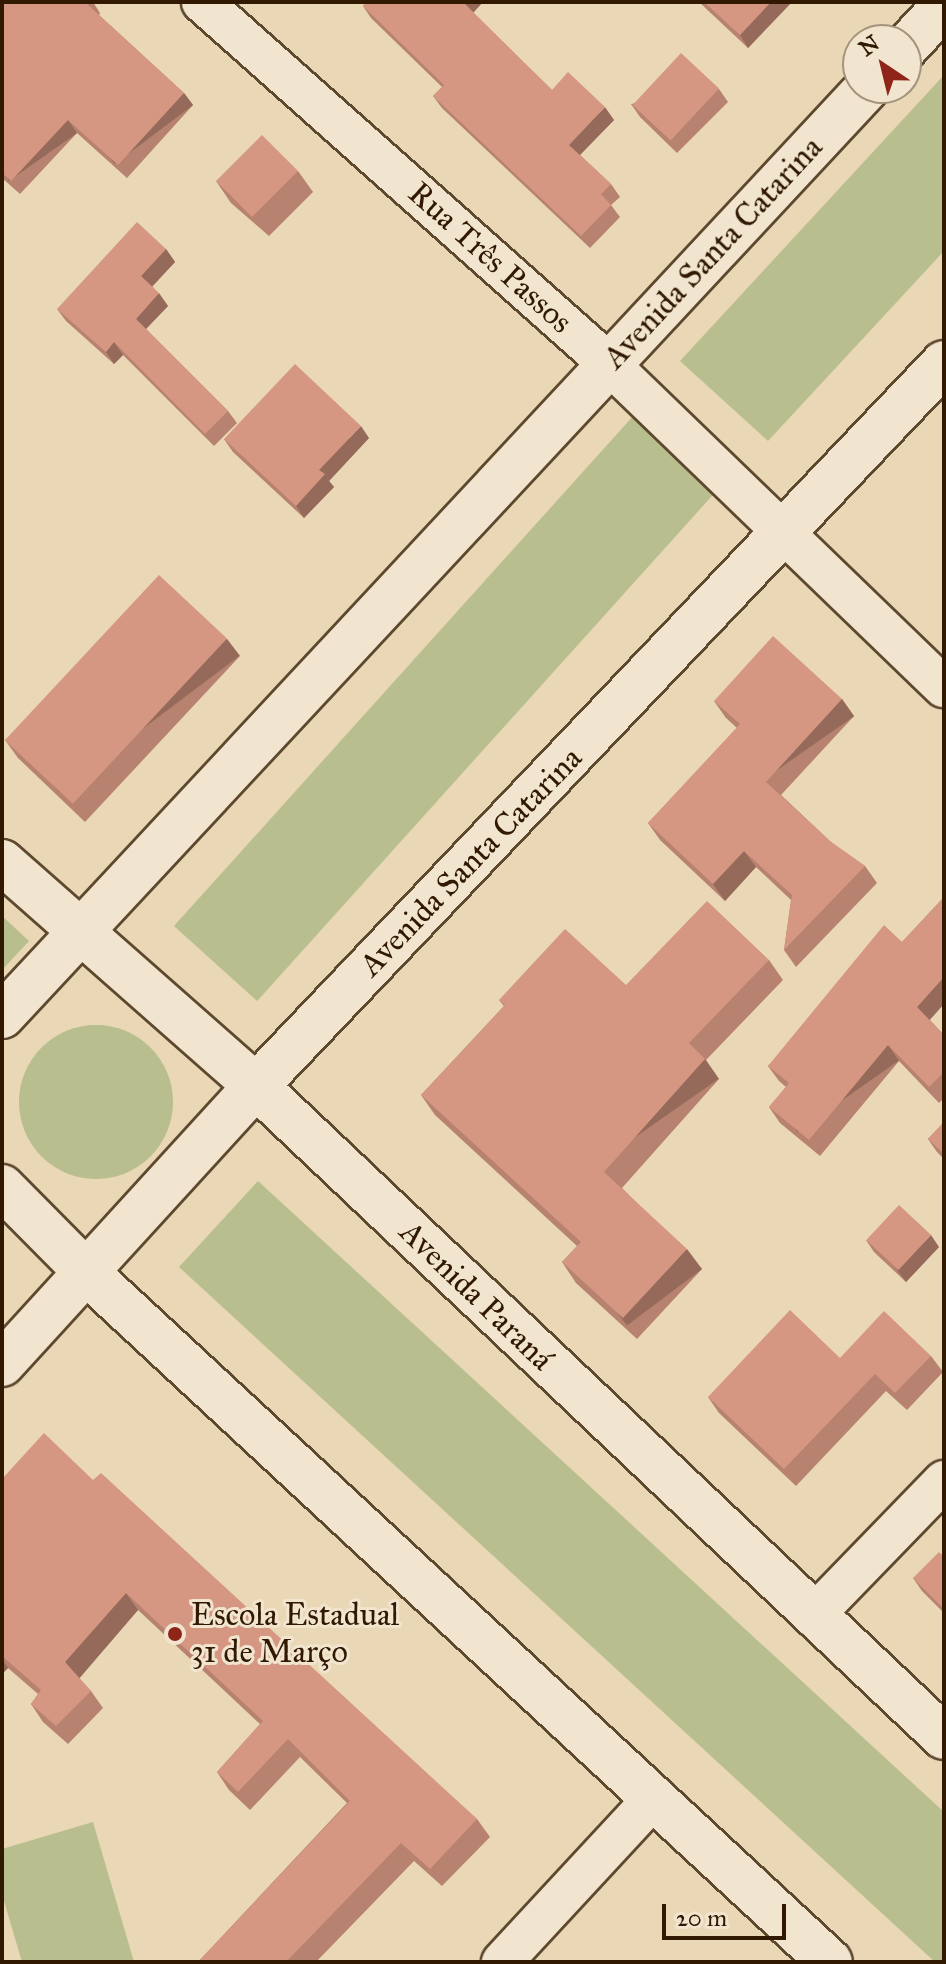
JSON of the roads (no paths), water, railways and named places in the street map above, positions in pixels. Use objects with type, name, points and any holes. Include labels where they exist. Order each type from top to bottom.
[{"type":"street","name":"Rua Três Passos","points":[[202,2],[609,364],[783,537],[944,687]]},
{"type":"street","points":[[922,30],[944,6]]},
{"type":"street","name":"Avenida Santa Catarina","points":[[2,1016],[852,104]]},
{"type":"street","name":"Avenida Santa Catarina","points":[[2,1364],[256,1086],[783,537],[944,363]]},
{"type":"street","name":"Avenida Paraná","points":[[2,862],[256,1086],[944,1737]]},
{"type":"street","points":[[2,1187],[87,1273],[830,1962]]},
{"type":"street","points":[[813,1616],[944,1481]]},
{"type":"street","points":[[502,1962],[654,1798]]},
{"type":"place","name":"Escola Estadual 31 de Março","points":[[175,1634]]}]
